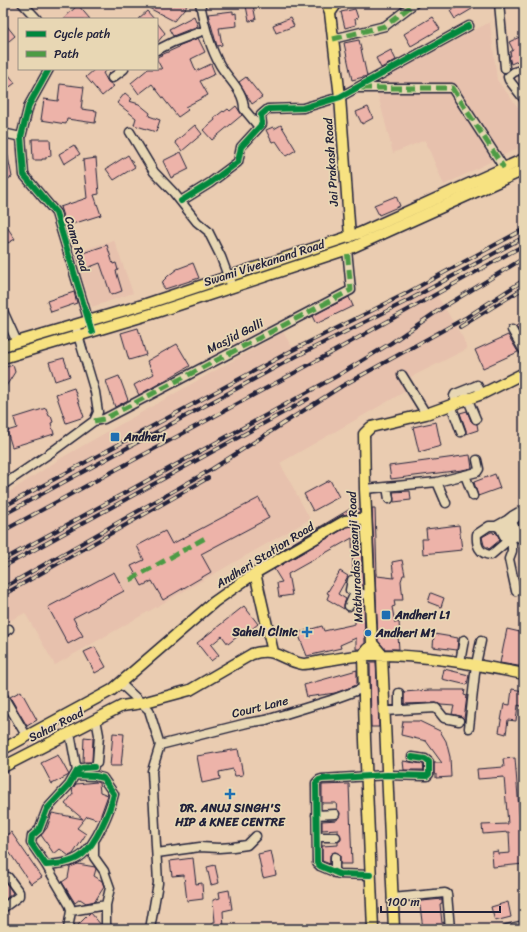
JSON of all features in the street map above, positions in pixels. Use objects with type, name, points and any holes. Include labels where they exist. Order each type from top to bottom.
[{"type":"main road","name":"Jai Prakash Road","points":[[326,3],[330,13],[340,98],[350,237]]},
{"type":"main road","points":[[330,13],[337,3]]},
{"type":"main road","name":"Swami Vivekanand Road","points":[[3,346],[146,304],[350,237],[524,159]]},
{"type":"main road","name":"Swami Vivekanand Road","points":[[3,358],[92,332],[347,249],[524,170]]},
{"type":"main road","points":[[426,414],[461,398],[482,394],[524,372]]},
{"type":"main road","name":"Mathuradas Vasanji Road","points":[[372,643],[364,470],[364,434],[371,427],[426,414]]},
{"type":"main road","name":"Andheri Station Road","points":[[112,690],[121,684],[214,602],[256,573],[345,521],[366,518]]},
{"type":"main road","points":[[256,573],[273,652],[283,658],[304,664],[363,655],[382,654],[476,664],[524,674]]},
{"type":"main road","points":[[373,929],[366,776],[363,655],[372,643],[382,654],[394,929]]},
{"type":"main road","name":"Sahar Road","points":[[3,767],[122,706],[142,703],[190,690],[252,654],[260,651],[273,652]]},
{"type":"main road","points":[[112,690],[122,706]]},
{"type":"main road","name":"Sahar Road","points":[[3,749],[112,690]]},
{"type":"street","points":[[22,3],[35,18]]},
{"type":"street","points":[[209,3],[200,3],[205,30],[220,65],[240,92],[244,108],[259,127]]},
{"type":"street","points":[[333,39],[385,26],[415,3]]},
{"type":"street","points":[[499,3],[505,68]]},
{"type":"street","points":[[181,201],[210,183],[238,162],[241,147],[262,124],[261,114],[268,109],[303,108],[340,98],[469,26]]},
{"type":"street","points":[[158,50],[205,30]]},
{"type":"street","name":"Cama Road","points":[[48,70],[29,105],[21,137],[24,174],[56,213],[92,332]]},
{"type":"street","points":[[112,78],[123,70]]},
{"type":"street","points":[[524,70],[514,72],[508,77],[524,99]]},
{"type":"street","points":[[357,88],[452,88],[504,168]]},
{"type":"street","points":[[130,132],[154,172],[181,201],[197,222],[208,231],[232,287]]},
{"type":"street","points":[[3,133],[21,137]]},
{"type":"street","name":"Masjid Galli","points":[[94,421],[104,419],[351,290],[347,249]]},
{"type":"street","points":[[3,311],[17,342]]},
{"type":"street","points":[[3,485],[94,421],[98,412],[95,392],[75,325]]},
{"type":"street","points":[[512,330],[524,351]]},
{"type":"street","points":[[402,375],[426,414]]},
{"type":"street","points":[[461,398],[476,419]]},
{"type":"street","points":[[461,398],[461,432]]},
{"type":"street","points":[[365,489],[437,482],[477,472],[479,469],[477,460]]},
{"type":"street","points":[[398,486],[399,482],[445,475]]},
{"type":"street","points":[[465,475],[473,496]]},
{"type":"street","points":[[437,482],[446,503]]},
{"type":"street","points":[[387,487],[389,499]]},
{"type":"street","points":[[496,526],[524,508]]},
{"type":"street","points":[[516,591],[509,559],[512,551],[512,522],[524,513]]},
{"type":"street","points":[[506,520],[511,537]]},
{"type":"street","points":[[511,537],[491,554],[482,552],[477,544],[477,534],[489,526],[496,526],[511,537],[524,543]]},
{"type":"street","points":[[352,580],[350,589],[370,596]]},
{"type":"street","points":[[349,606],[355,592]]},
{"type":"street","points":[[458,662],[462,640]]},
{"type":"street","points":[[469,728],[480,642]]},
{"type":"street","points":[[121,684],[149,710],[160,745],[152,771],[158,883],[150,929]]},
{"type":"street","name":"Court Lane","points":[[160,745],[247,723],[266,720],[364,688]]},
{"type":"street","points":[[399,693],[399,710]]},
{"type":"street","points":[[3,696],[26,737]]},
{"type":"street","points":[[385,711],[436,708],[444,718],[459,721]]},
{"type":"street","points":[[68,929],[71,911],[70,906],[31,843],[32,836],[39,830],[47,810],[69,785],[76,773],[82,768],[95,765],[99,735],[96,719]]},
{"type":"street","points":[[70,733],[76,773]]},
{"type":"street","points":[[370,874],[338,874],[320,866],[317,863],[316,783],[322,779],[366,776],[427,776],[429,774],[429,762],[427,760],[412,757]]},
{"type":"street","points":[[46,865],[64,864],[82,855],[94,841],[111,807],[114,794],[103,778],[76,773]]},
{"type":"street","points":[[316,815],[335,814]]},
{"type":"street","points":[[157,853],[200,847],[219,848],[247,845],[256,836]]},
{"type":"street","points":[[317,837],[336,837]]},
{"type":"street","points":[[94,841],[94,857],[104,871],[110,888],[106,905],[106,924],[108,929]]},
{"type":"street","points":[[334,857],[335,873]]},
{"type":"street","points":[[3,878],[8,877],[19,892],[18,896],[3,908]]},
{"type":"street","points":[[392,898],[447,894],[450,929]]},
{"type":"street","points":[[71,911],[106,905]]},
{"type":"street","points":[[507,929],[524,925]]},
{"type":"shaded area","points":[[490,22],[497,80],[524,115],[524,145],[444,185],[425,140],[393,153],[375,83]]},
{"type":"shaded area","points":[[114,240],[133,293],[92,307],[74,253]]},
{"type":"shaded area","points":[[429,282],[463,338],[467,349],[409,378],[413,387],[280,463],[310,519],[55,665],[25,613],[3,624],[3,496],[63,457],[283,332],[292,347]]},
{"type":"building","points":[[151,3],[169,3],[175,5],[176,3],[189,3],[174,21],[149,8]]},
{"type":"building","points":[[465,3],[482,3],[455,19],[450,11]]},
{"type":"building","points":[[78,5],[89,18],[64,18]]},
{"type":"building","points":[[253,5],[256,20],[249,21],[246,6]]},
{"type":"building","points":[[355,9],[358,18],[355,19],[356,25],[345,28],[341,12]]},
{"type":"building","points":[[147,11],[153,18],[139,18]]},
{"type":"building","points":[[233,11],[233,14],[236,13],[237,26],[219,28],[222,45],[217,46],[208,14]]},
{"type":"building","points":[[194,16],[198,26],[173,36],[169,29]]},
{"type":"building","points":[[432,17],[440,29],[411,46],[404,34]]},
{"type":"building","points":[[290,18],[294,26],[276,33],[273,25]]},
{"type":"building","points":[[3,21],[15,36],[3,46]]},
{"type":"building","points":[[158,24],[165,33],[158,42]]},
{"type":"building","points":[[524,35],[524,58],[511,64],[509,56],[511,56],[510,52],[513,50],[509,42]]},
{"type":"building","points":[[198,38],[205,52],[191,59],[196,71],[211,64],[215,74],[200,81],[208,95],[185,107],[188,110],[178,117],[152,84],[139,94],[131,83],[147,70],[162,69],[158,62],[158,57],[179,47],[178,46]]},
{"type":"building","points":[[359,40],[367,76],[352,80],[344,43]]},
{"type":"building","points":[[391,50],[396,60],[381,68],[376,58]]},
{"type":"building","points":[[3,67],[15,83],[3,92]]},
{"type":"building","points":[[94,70],[107,70],[103,73],[108,82],[114,86],[102,96],[86,77]]},
{"type":"building","points":[[246,77],[262,97],[252,104],[239,82]]},
{"type":"building","points":[[60,84],[84,87],[81,109],[97,111],[95,123],[67,119],[66,124],[41,120],[44,99],[58,101]]},
{"type":"building","points":[[125,93],[132,99],[129,101],[139,104],[150,113],[149,116],[160,120],[156,132],[134,125],[136,118],[117,103]]},
{"type":"building","points":[[236,106],[242,115],[212,140],[203,130],[223,111],[224,112],[228,109],[230,111]]},
{"type":"building","points":[[368,107],[373,118],[362,124],[356,112]]},
{"type":"building","points":[[195,125],[202,134],[182,151],[175,142]]},
{"type":"building","points":[[281,125],[296,150],[286,156],[276,141],[272,142],[266,130],[273,127],[274,129]]},
{"type":"building","points":[[32,139],[50,139],[51,156],[42,160],[33,160]]},
{"type":"building","points":[[74,145],[80,154],[64,164],[59,154]]},
{"type":"building","points":[[6,147],[12,177],[3,181],[3,148]]},
{"type":"building","points":[[181,152],[189,169],[171,178],[163,161]]},
{"type":"building","points":[[128,155],[135,167],[114,180],[106,169]]},
{"type":"building","points":[[96,158],[99,194],[94,195],[101,215],[66,226],[60,207],[87,198],[83,160]]},
{"type":"building","points":[[396,196],[400,206],[379,215],[374,205]]},
{"type":"building","points":[[3,221],[15,239],[8,243],[7,241],[3,243]]},
{"type":"building","points":[[107,245],[113,264],[116,263],[118,270],[116,271],[122,291],[111,295],[100,263],[82,270],[77,255]]},
{"type":"building","points":[[193,263],[199,278],[165,289],[162,285],[163,281],[168,276],[177,269]]},
{"type":"building","points":[[74,292],[77,303],[51,312],[47,301]]},
{"type":"building","points":[[349,297],[353,306],[316,324],[312,316]]},
{"type":"building","points":[[524,321],[524,340],[516,326]]},
{"type":"building","points":[[138,328],[146,355],[129,360],[121,333]]},
{"type":"building","points":[[508,335],[518,352],[483,368],[475,350]]},
{"type":"building","points":[[177,344],[190,366],[139,395],[134,385],[154,374],[147,361]]},
{"type":"building","points":[[64,358],[70,376],[55,381],[49,362]]},
{"type":"building","points":[[13,365],[15,372],[3,391],[3,368]]},
{"type":"building","points":[[119,376],[128,400],[115,407],[106,381]]},
{"type":"building","points":[[74,388],[84,417],[66,423],[56,394]]},
{"type":"building","points":[[46,408],[53,422],[51,423],[54,434],[12,447],[7,431],[17,428],[14,418]]},
{"type":"building","points":[[467,411],[471,421],[477,424],[478,430],[466,434],[460,413]]},
{"type":"building","points":[[436,422],[441,446],[419,452],[413,427]]},
{"type":"building","points":[[470,455],[472,468],[391,479],[389,466]]},
{"type":"building","points":[[495,474],[500,488],[478,496],[474,482]]},
{"type":"building","points":[[330,480],[339,497],[313,511],[304,494]]},
{"type":"building","points":[[410,491],[411,500],[394,502],[393,492]]},
{"type":"building","points":[[259,498],[269,518],[201,554],[211,572],[163,600],[152,581],[142,586],[131,566],[144,560],[137,546],[165,531],[172,544]]},
{"type":"building","points":[[372,508],[375,508],[377,576],[394,578],[392,562],[402,560],[405,575],[403,575],[401,581],[403,600],[394,600],[395,606],[392,607],[395,623],[399,622],[399,649],[385,649],[378,641]]},
{"type":"building","points":[[350,509],[359,509],[360,512],[342,515],[268,558]]},
{"type":"building","points":[[524,515],[524,534],[519,523]]},
{"type":"building","points":[[360,525],[363,588],[356,586],[357,579],[353,575],[352,538],[288,574],[292,595],[279,597],[277,583],[282,582],[274,569],[347,527]]},
{"type":"building","points":[[459,525],[462,550],[423,554],[422,539],[427,539],[426,529]]},
{"type":"building","points":[[491,532],[494,534],[496,532],[500,540],[489,549],[484,545],[482,537]]},
{"type":"building","points":[[340,571],[348,576],[338,594],[346,599],[344,609],[327,599],[329,594],[327,593]]},
{"type":"building","points":[[114,572],[124,591],[73,618],[83,636],[68,644],[48,607]]},
{"type":"building","points":[[431,593],[444,598],[441,607],[428,602]]},
{"type":"building","points":[[359,598],[364,600],[365,643],[359,649],[356,649],[356,638],[340,645],[341,648],[307,656],[298,633],[322,626],[324,631],[355,624],[355,607]]},
{"type":"building","points":[[244,606],[258,624],[248,632],[247,629],[228,644],[222,636],[211,645],[219,655],[211,661],[197,643]]},
{"type":"building","points":[[507,629],[524,633],[524,667],[500,663]]},
{"type":"building","points":[[434,634],[458,638],[457,650],[433,647]]},
{"type":"building","points":[[95,647],[106,667],[95,673],[84,652]]},
{"type":"building","points":[[370,662],[376,662],[379,727],[371,727]]},
{"type":"building","points":[[444,669],[469,675],[467,685],[442,679]]},
{"type":"building","points":[[357,670],[357,685],[335,693],[307,697],[304,685]]},
{"type":"building","points":[[512,689],[524,691],[524,707],[518,705],[516,721],[508,720],[506,734],[499,732],[504,704],[510,705]]},
{"type":"building","points":[[465,690],[464,695],[467,696],[464,719],[460,716],[452,714],[454,706],[436,703],[404,704],[404,692]]},
{"type":"building","points":[[21,691],[37,720],[27,726],[10,697]]},
{"type":"building","points":[[403,721],[419,721],[440,731],[446,741],[450,757],[451,777],[436,778],[436,774],[434,774],[434,763],[442,763],[426,741],[401,735]]},
{"type":"building","points":[[113,733],[124,734],[121,766],[110,766]]},
{"type":"building","points":[[84,737],[93,738],[92,762],[83,762]]},
{"type":"building","points":[[238,749],[243,775],[235,776],[233,769],[219,772],[220,779],[202,783],[197,756]]},
{"type":"building","points":[[58,755],[69,775],[52,784],[41,763]]},
{"type":"building","points":[[515,758],[522,849],[524,849],[524,864],[493,867],[492,852],[498,851],[498,854],[510,853],[509,832],[483,834],[482,825],[508,824],[504,777],[478,779],[477,769],[504,767],[503,759]]},
{"type":"building","points":[[403,761],[423,764],[424,770],[404,770]]},
{"type":"building","points":[[99,783],[100,792],[108,795],[99,820],[87,816],[77,828],[86,834],[73,854],[69,856],[60,849],[54,854],[41,835],[47,828],[52,813],[83,819],[65,804],[73,794],[72,789],[76,784]]},
{"type":"building","points":[[349,784],[352,864],[340,864],[340,855],[335,852],[330,855],[330,864],[322,861],[322,846],[338,845],[341,837],[338,829],[322,830],[322,821],[337,820],[340,813],[337,809],[336,803],[322,803],[322,785]]},
{"type":"building","points":[[11,832],[42,877],[31,884],[3,843],[3,837]]},
{"type":"building","points":[[271,851],[276,875],[263,878],[258,854]]},
{"type":"building","points":[[193,858],[196,884],[202,883],[203,899],[187,901],[184,875],[172,876],[170,861]]},
{"type":"building","points":[[78,864],[95,867],[96,869],[94,876],[102,881],[104,887],[95,901],[86,903],[80,899],[75,903],[62,882],[68,878],[70,867]]},
{"type":"building","points":[[215,865],[219,883],[211,885],[207,867]]},
{"type":"building","points":[[3,883],[6,883],[13,893],[3,901]]},
{"type":"building","points":[[229,890],[232,909],[223,911],[224,929],[213,929],[213,922],[215,922],[213,900],[220,898],[219,892]]},
{"type":"building","points":[[442,899],[442,903],[440,904],[444,929],[423,929],[420,906],[412,907],[412,902]]},
{"type":"building","points":[[508,902],[511,917],[495,921],[491,907]]},
{"type":"building","points":[[90,913],[101,925],[102,929],[74,929]]},
{"type":"railway","points":[[3,507],[291,351],[405,294],[524,229]]},
{"type":"railway","points":[[3,515],[295,357],[409,300],[524,237]]},
{"type":"railway","points":[[3,531],[329,354],[524,245]]},
{"type":"railway","points":[[3,560],[337,376],[391,343],[442,308],[524,258]]},
{"type":"railway","points":[[3,588],[212,469],[342,386],[467,317],[524,280]]},
{"type":"railway","points":[[460,327],[524,288]]},
{"type":"railway","points":[[3,567],[308,399]]},
{"type":"railway","points":[[3,595],[208,478]]},
{"type":"marked path","points":[[333,39],[385,26],[415,3]]},
{"type":"marked path","points":[[361,88],[452,88],[504,168]]},
{"type":"marked path","points":[[94,421],[104,419],[351,290],[347,249]]},
{"type":"marked path","points":[[130,580],[207,537]]},
{"type":"cycle path","points":[[181,201],[210,183],[238,162],[241,147],[262,124],[261,115],[268,109],[303,108],[340,97],[469,26]]},
{"type":"cycle path","points":[[48,70],[29,105],[21,137],[24,175],[56,213],[92,332]]},
{"type":"cycle path","points":[[370,875],[339,874],[320,866],[317,863],[316,783],[322,779],[387,775],[427,776],[429,774],[429,762],[425,759],[412,757]]},
{"type":"cycle path","points":[[75,775],[103,778],[114,794],[112,801],[106,818],[97,835],[82,855],[78,858],[60,864],[46,865],[31,843],[32,836],[39,830],[47,809],[69,785],[77,771],[82,768],[94,767]]},
{"type":"place","name":"Andheri","points":[[115,437]]},
{"type":"place","name":"Andheri L1","points":[[386,615]]},
{"type":"place","name":"Saheli Clinic","points":[[307,632]]},
{"type":"place","name":"Andheri M1","points":[[368,633]]},
{"type":"place","name":"DR. ANUJ SINGH'S HIP & KNEE CENTRE","points":[[230,794]]}]
